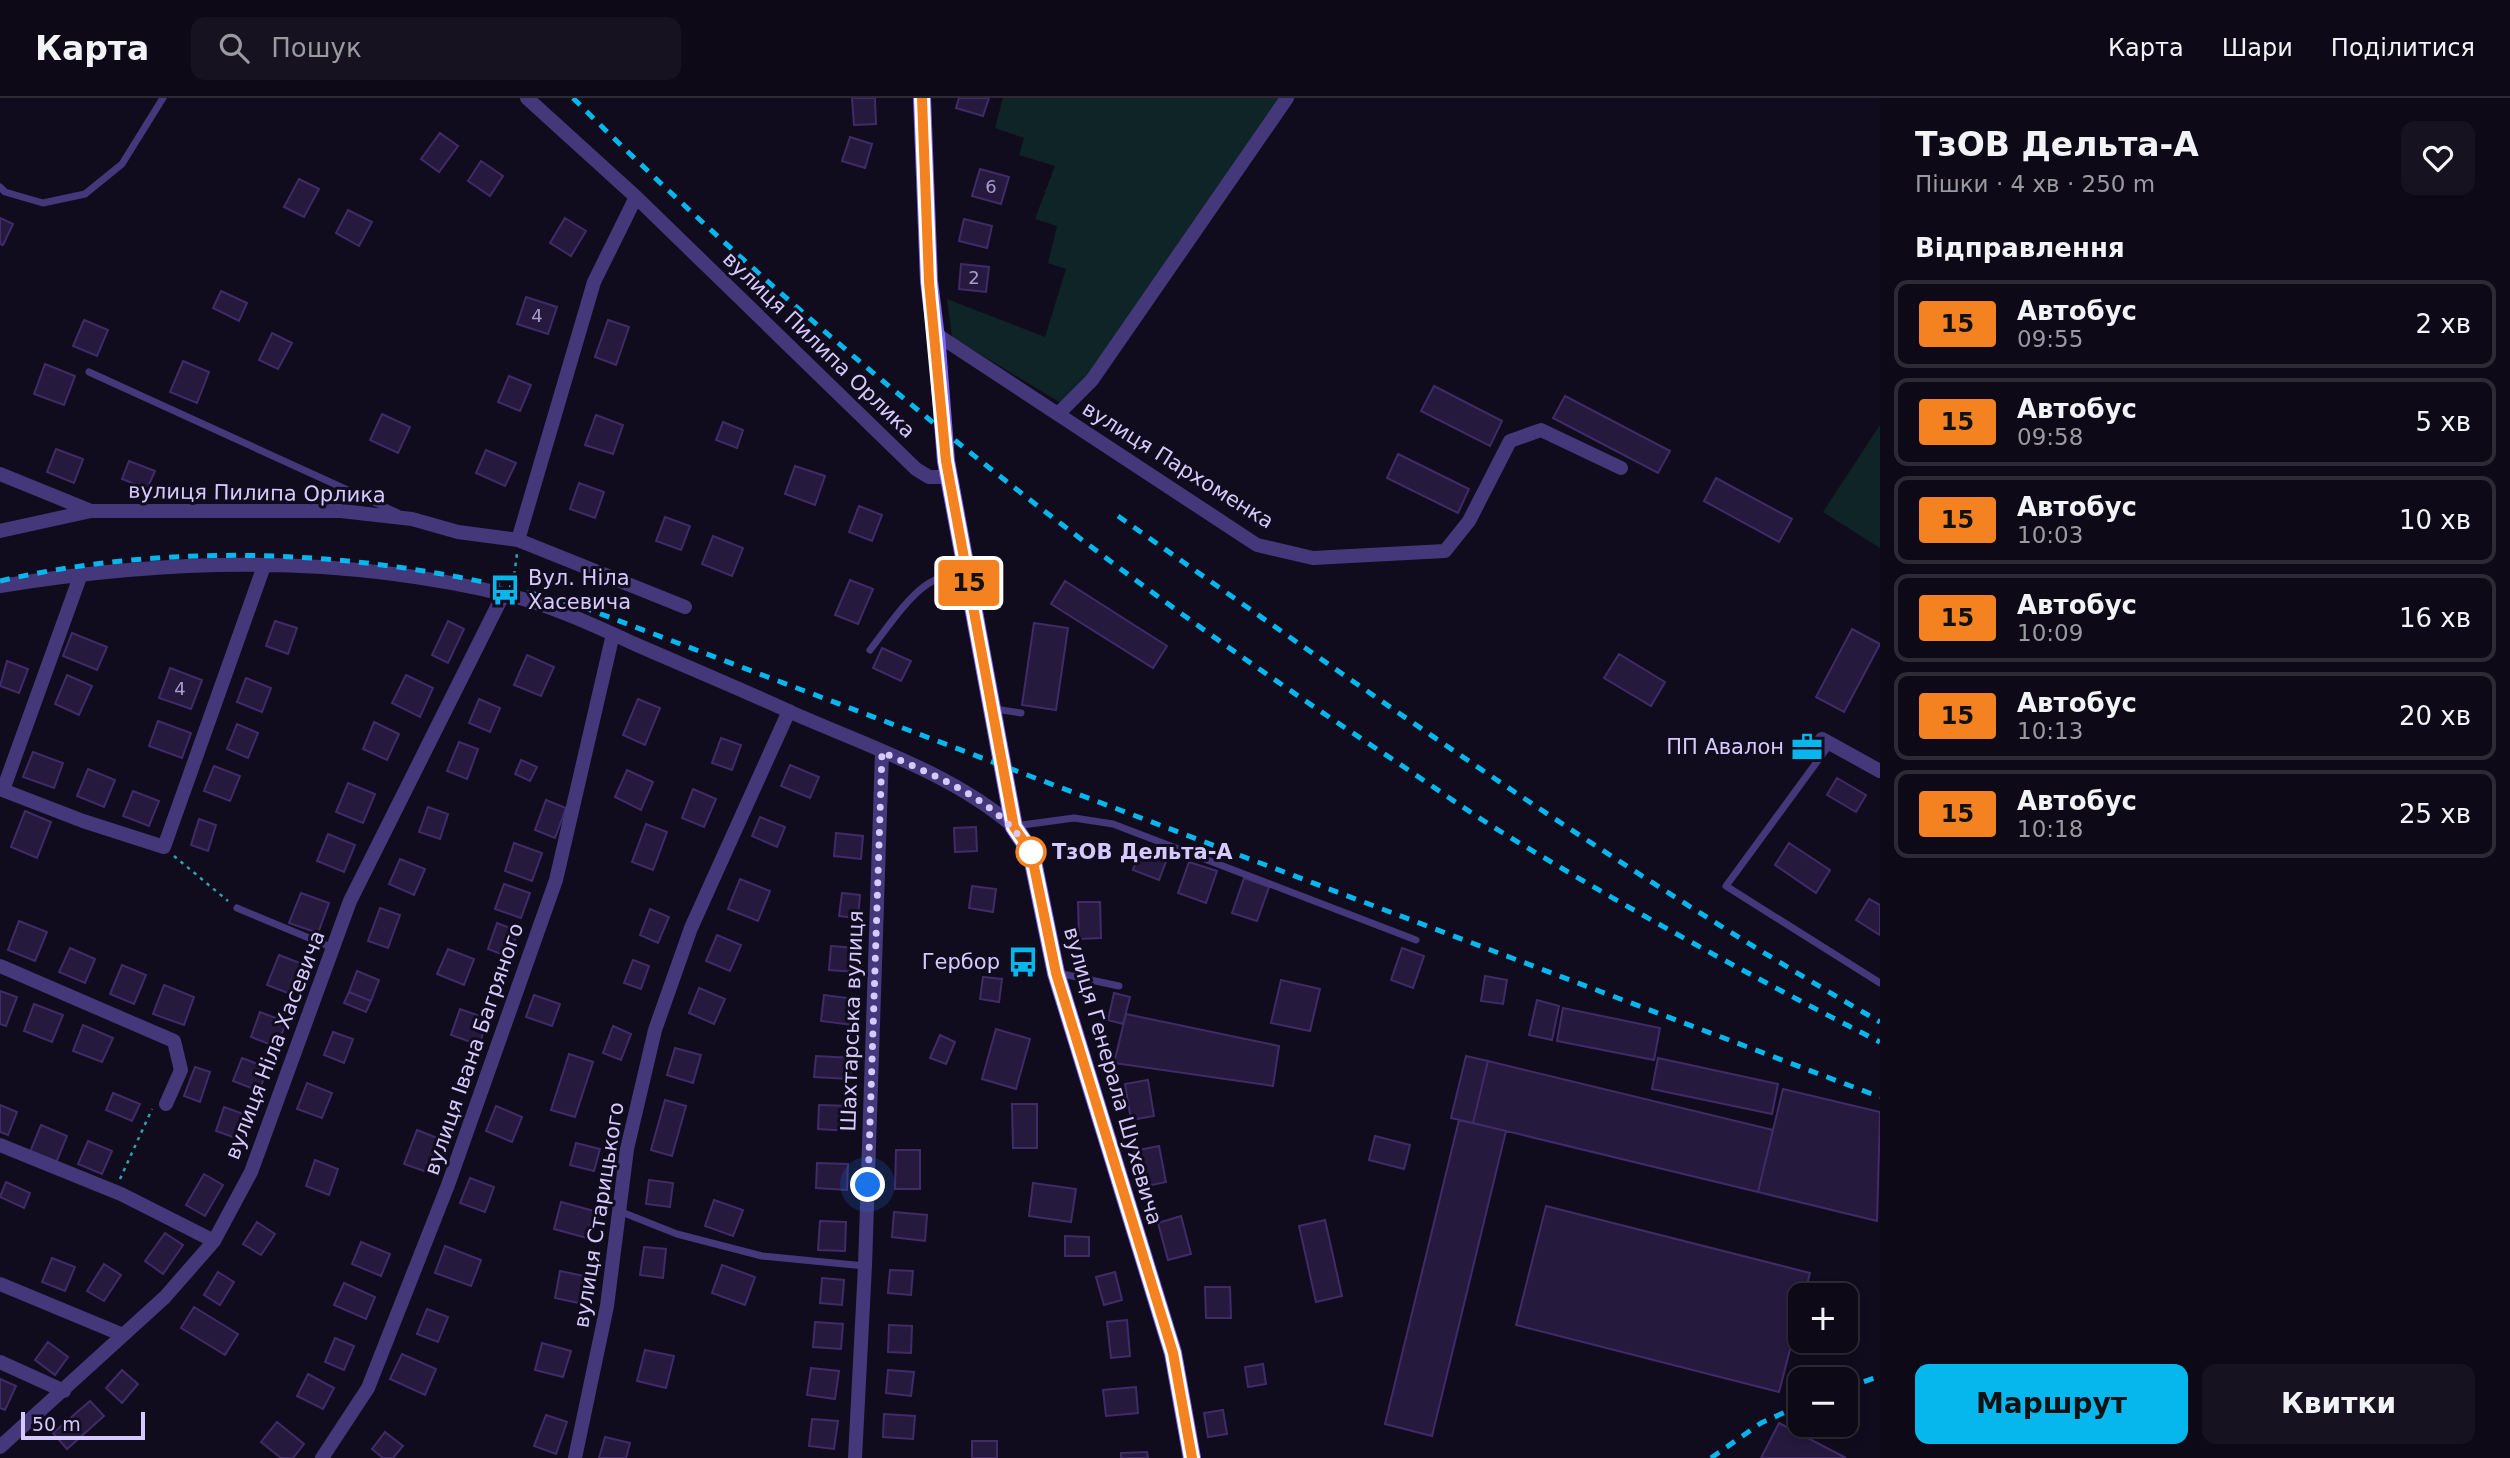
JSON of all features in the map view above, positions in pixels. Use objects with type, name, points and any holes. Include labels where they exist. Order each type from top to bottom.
[{"type":"street","name":"вулиця Пилипа Орлика","points":[[527,98],[636,198],[916,469],[929,477],[947,469]]},
{"type":"street","name":"вулиця Генерала Шухевича","points":[[922,98],[929,282],[947,469],[1014,827],[1031,852],[1056,973],[1173,1353],[1192,1458]]},
{"type":"street","points":[[1058,414],[1093,380],[1287,98]]},
{"type":"street","points":[[518,540],[594,282],[636,198]]},
{"type":"street","name":"вулиця Пархоменка","points":[[935,332],[1257,545],[1313,558],[1445,551],[1469,521],[1510,441],[1541,430],[1621,468]]},
{"type":"street","name":"вулиця Пилипа Орлика","points":[[0,474],[90,511],[341,511],[412,519],[458,532],[518,540],[685,607]]},
{"type":"street","points":[[0,531],[90,511]]},
{"type":"street","points":[[0,586],[81,574],[198,564],[358,569],[424,578],[508,596],[613,634],[882,752],[989,805],[1014,827]]},
{"type":"street","points":[[81,574],[2,789],[83,821],[164,847],[264,566]]},
{"type":"street","name":"вулиця Ніла Хасевича","points":[[0,1447],[165,1297],[214,1241],[251,1172],[356,890],[508,596]]},
{"type":"street","name":"вулиця Івана Багряного","points":[[322,1458],[368,1388],[457,1160],[556,880],[613,634]]},
{"type":"street","name":"вулиця Старицького","points":[[575,1458],[604,1319],[627,1149],[655,1030],[691,929],[789,711]]},
{"type":"street","points":[[1826,742],[1880,771]]},
{"type":"street","name":"Шахтарська вулиця","points":[[855,1458],[865,1266],[882,752]]},
{"type":"street","points":[[0,967],[174,1041],[181,1070],[166,1104]]},
{"type":"street","points":[[0,1145],[115,1192],[214,1241]]},
{"type":"street","points":[[0,1284],[123,1335]]},
{"type":"street","points":[[0,1362],[64,1391]]},
{"type":"lane","points":[[0,187],[5,192],[43,203],[85,194],[122,164],[163,98]]},
{"type":"lane","points":[[89,372],[412,519]]},
{"type":"lane","points":[[870,650],[914,595],[931,582],[944,577],[969,579]]},
{"type":"lane","points":[[994,709],[1021,712]]},
{"type":"lane","points":[[1826,742],[1726,886],[1880,983]]},
{"type":"lane","points":[[1014,827],[1074,818],[1113,824],[1416,940]]},
{"type":"lane","points":[[237,908],[334,948]]},
{"type":"lane","points":[[1056,973],[1119,986]]},
{"type":"lane","points":[[619,1212],[677,1234],[762,1256],[865,1266]]},
{"type":"path","points":[[508,596],[518,540]]},
{"type":"path","points":[[164,847],[237,908]]},
{"type":"path","points":[[115,1192],[154,1105],[166,1104]]},
{"type":"green space","points":[[1003,98],[1287,98],[1066,406],[952,337],[947,299],[1045,337],[1066,269],[1048,263],[1057,226],[1035,219],[1055,166],[1019,155],[1024,138],[995,128]]},
{"type":"green space","points":[[1880,425],[1880,548],[1823,512]]},
{"type":"building","points":[[852,98],[875,98],[876,124],[854,125]]},
{"type":"building","points":[[959,98],[989,98],[983,116],[956,108]]},
{"type":"building","points":[[440,133],[458,146],[439,172],[421,159]]},
{"type":"building","points":[[850,137],[872,144],[865,168],[842,161]]},
{"type":"building","points":[[481,161],[503,176],[490,196],[468,181]]},
{"type":"building","points":[[980,169],[1009,177],[1001,204],[972,196]]},
{"type":"building","points":[[299,179],[319,189],[304,217],[284,207]]},
{"type":"building","points":[[348,210],[372,222],[359,246],[336,233]]},
{"type":"building","points":[[0,218],[13,224],[3,245],[0,244]]},
{"type":"building","points":[[565,218],[586,231],[571,256],[550,243]]},
{"type":"building","points":[[964,219],[992,226],[987,248],[959,241]]},
{"type":"building","points":[[961,264],[989,267],[986,292],[959,289]]},
{"type":"building","points":[[221,291],[247,303],[239,321],[213,308]]},
{"type":"building","points":[[526,297],[557,307],[548,334],[517,324]]},
{"type":"building","points":[[84,320],[108,330],[97,356],[73,346]]},
{"type":"building","points":[[608,320],[629,327],[616,365],[595,357]]},
{"type":"building","points":[[272,333],[292,343],[278,369],[259,360]]},
{"type":"building","points":[[183,361],[209,372],[197,403],[170,392]]},
{"type":"building","points":[[45,364],[75,376],[64,405],[34,394]]},
{"type":"building","points":[[509,376],[531,385],[520,411],[498,402]]},
{"type":"building","points":[[1434,386],[1502,421],[1490,446],[1421,411]]},
{"type":"building","points":[[1565,396],[1670,451],[1658,473],[1553,418]]},
{"type":"building","points":[[382,414],[410,427],[398,453],[370,440]]},
{"type":"building","points":[[596,415],[623,425],[613,454],[585,445]]},
{"type":"building","points":[[723,422],[743,430],[737,448],[716,440]]},
{"type":"building","points":[[56,449],[83,459],[74,483],[47,472]]},
{"type":"building","points":[[486,450],[516,463],[505,486],[476,473]]},
{"type":"building","points":[[1398,454],[1469,489],[1458,513],[1387,478]]},
{"type":"building","points":[[129,461],[155,471],[147,489],[122,479]]},
{"type":"building","points":[[795,466],[825,476],[815,505],[785,494]]},
{"type":"building","points":[[1716,478],[1792,519],[1779,542],[1704,501]]},
{"type":"building","points":[[579,483],[604,492],[595,518],[570,509]]},
{"type":"building","points":[[859,506],[882,515],[872,541],[849,532]]},
{"type":"building","points":[[665,517],[690,526],[681,550],[656,541]]},
{"type":"building","points":[[713,536],[743,548],[732,576],[702,564]]},
{"type":"building","points":[[850,580],[873,589],[858,624],[835,615]]},
{"type":"building","points":[[1065,581],[1167,646],[1153,668],[1051,604]]},
{"type":"building","points":[[275,621],[297,628],[288,654],[266,646]]},
{"type":"building","points":[[448,621],[464,629],[448,663],[432,655]]},
{"type":"building","points":[[1034,623],[1068,628],[1056,710],[1022,705]]},
{"type":"building","points":[[1852,629],[1880,644],[1844,712],[1816,697]]},
{"type":"building","points":[[72,633],[107,647],[97,670],[63,656]]},
{"type":"building","points":[[882,648],[911,661],[901,681],[873,668]]},
{"type":"building","points":[[1619,654],[1665,682],[1651,706],[1604,678]]},
{"type":"building","points":[[527,655],[554,667],[541,696],[514,685]]},
{"type":"building","points":[[7,661],[28,669],[19,693],[0,686]]},
{"type":"building","points":[[170,668],[202,680],[191,709],[159,698]]},
{"type":"building","points":[[67,675],[92,686],[79,715],[55,704]]},
{"type":"building","points":[[406,675],[433,688],[420,717],[392,703]]},
{"type":"building","points":[[246,678],[271,688],[262,712],[237,702]]},
{"type":"building","points":[[479,699],[500,708],[490,732],[469,723]]},
{"type":"building","points":[[638,699],[660,708],[645,745],[623,735]]},
{"type":"building","points":[[158,721],[191,733],[182,758],[149,746]]},
{"type":"building","points":[[374,722],[399,734],[387,760],[363,749]]},
{"type":"building","points":[[237,724],[258,733],[248,758],[227,749]]},
{"type":"building","points":[[721,738],[741,745],[732,770],[712,763]]},
{"type":"building","points":[[459,742],[478,749],[467,779],[447,771]]},
{"type":"building","points":[[33,752],[63,763],[54,788],[23,777]]},
{"type":"building","points":[[521,760],[537,767],[530,781],[515,774]]},
{"type":"building","points":[[790,765],[819,777],[810,798],[781,786]]},
{"type":"building","points":[[214,766],[240,776],[230,801],[204,791]]},
{"type":"building","points":[[88,769],[115,780],[104,807],[77,796]]},
{"type":"building","points":[[627,770],[653,782],[641,810],[615,797]]},
{"type":"building","points":[[1837,778],[1866,795],[1856,812],[1827,795]]},
{"type":"building","points":[[348,783],[375,794],[363,823],[336,812]]},
{"type":"building","points":[[693,789],[716,799],[704,827],[682,818]]},
{"type":"building","points":[[133,791],[159,801],[149,826],[123,816]]},
{"type":"building","points":[[546,800],[566,808],[555,838],[535,830]]},
{"type":"building","points":[[428,807],[448,814],[440,839],[419,832]]},
{"type":"building","points":[[25,811],[51,822],[37,858],[11,847]]},
{"type":"building","points":[[760,817],[785,827],[777,847],[752,836]]},
{"type":"building","points":[[199,819],[216,825],[208,851],[191,845]]},
{"type":"building","points":[[646,824],[667,832],[653,870],[632,862]]},
{"type":"building","points":[[976,827],[977,851],[955,852],[954,828]]},
{"type":"building","points":[[836,833],[863,836],[861,859],[834,856]]},
{"type":"building","points":[[328,834],[355,845],[344,872],[317,861]]},
{"type":"building","points":[[514,843],[542,853],[532,881],[505,871]]},
{"type":"building","points":[[1789,843],[1830,870],[1816,893],[1775,865]]},
{"type":"building","points":[[1141,847],[1168,856],[1159,880],[1133,870]]},
{"type":"building","points":[[400,859],[425,869],[414,895],[389,884]]},
{"type":"building","points":[[1189,862],[1217,871],[1206,903],[1178,893]]},
{"type":"building","points":[[1244,878],[1269,887],[1257,921],[1232,913]]},
{"type":"building","points":[[740,879],[770,891],[758,921],[728,909]]},
{"type":"building","points":[[504,884],[530,893],[521,918],[495,909]]},
{"type":"building","points":[[972,886],[996,889],[993,912],[969,908]]},
{"type":"building","points":[[301,893],[329,903],[318,933],[289,923]]},
{"type":"building","points":[[842,893],[860,895],[858,918],[839,916]]},
{"type":"building","points":[[1869,899],[1880,905],[1880,935],[1856,920]]},
{"type":"building","points":[[1078,902],[1100,902],[1101,938],[1079,939]]},
{"type":"building","points":[[380,908],[400,915],[388,948],[368,941]]},
{"type":"building","points":[[650,909],[669,917],[658,943],[640,935]]},
{"type":"building","points":[[19,921],[47,932],[35,961],[8,950]]},
{"type":"building","points":[[497,923],[518,931],[509,957],[488,949]]},
{"type":"building","points":[[717,935],[741,945],[730,971],[706,961]]},
{"type":"building","points":[[831,946],[857,948],[855,972],[829,970]]},
{"type":"building","points":[[70,948],[95,959],[85,983],[59,972]]},
{"type":"building","points":[[1402,948],[1424,956],[1413,988],[1391,980]]},
{"type":"building","points":[[448,949],[474,959],[464,985],[437,974]]},
{"type":"building","points":[[279,955],[305,965],[293,995],[267,985]]},
{"type":"building","points":[[633,960],[649,966],[641,989],[624,983]]},
{"type":"building","points":[[122,965],[146,975],[134,1004],[110,994]]},
{"type":"building","points":[[357,971],[379,980],[371,1001],[349,992]]},
{"type":"building","points":[[1485,976],[1507,980],[1503,1004],[1481,1001]]},
{"type":"building","points":[[983,977],[1002,979],[999,1002],[980,999]]},
{"type":"building","points":[[1281,980],[1320,989],[1310,1031],[1271,1023]]},
{"type":"building","points":[[164,985],[194,997],[184,1025],[153,1014]]},
{"type":"building","points":[[699,988],[725,999],[714,1024],[689,1013]]},
{"type":"building","points":[[0,991],[17,997],[6,1026],[0,1024]]},
{"type":"building","points":[[349,992],[371,1001],[366,1012],[344,1003]]},
{"type":"building","points":[[1114,993],[1130,997],[1123,1024],[1108,1020]]},
{"type":"building","points":[[534,995],[560,1004],[552,1026],[526,1017]]},
{"type":"building","points":[[824,995],[855,999],[852,1025],[821,1021]]},
{"type":"building","points":[[1537,1000],[1559,1006],[1552,1040],[1529,1035]]},
{"type":"building","points":[[34,1004],[63,1015],[52,1042],[24,1031]]},
{"type":"building","points":[[1563,1008],[1660,1028],[1654,1060],[1557,1041]]},
{"type":"building","points":[[460,1009],[488,1019],[479,1045],[451,1035]]},
{"type":"building","points":[[260,1012],[286,1022],[277,1047],[251,1037]]},
{"type":"building","points":[[1126,1014],[1279,1046],[1273,1086],[1114,1063]]},
{"type":"building","points":[[83,1025],[113,1038],[102,1062],[73,1051]]},
{"type":"building","points":[[613,1026],[631,1034],[621,1060],[603,1053]]},
{"type":"building","points":[[996,1029],[1030,1039],[1016,1089],[982,1079]]},
{"type":"building","points":[[333,1032],[353,1039],[344,1063],[324,1055]]},
{"type":"building","points":[[940,1035],[955,1042],[946,1064],[930,1058]]},
{"type":"building","points":[[675,1048],[701,1055],[693,1083],[667,1075]]},
{"type":"building","points":[[569,1054],[593,1062],[575,1117],[551,1110]]},
{"type":"building","points":[[816,1056],[852,1058],[850,1079],[814,1077]]},
{"type":"building","points":[[1466,1056],[1488,1061],[1473,1123],[1451,1118]]},
{"type":"building","points":[[242,1058],[268,1068],[259,1091],[233,1081]]},
{"type":"building","points":[[1658,1058],[1778,1084],[1772,1114],[1652,1089]]},
{"type":"building","points":[[1488,1061],[1773,1130],[1758,1192],[1473,1123]]},
{"type":"building","points":[[195,1067],[210,1072],[200,1102],[184,1096]]},
{"type":"building","points":[[1148,1080],[1154,1116],[1131,1120],[1125,1084]]},
{"type":"building","points":[[307,1083],[332,1093],[322,1118],[297,1109]]},
{"type":"building","points":[[1783,1089],[1880,1112],[1877,1221],[1758,1192]]},
{"type":"building","points":[[113,1093],[140,1104],[132,1121],[106,1110]]},
{"type":"building","points":[[665,1100],[686,1106],[672,1156],[651,1150]]},
{"type":"building","points":[[1012,1104],[1037,1104],[1037,1148],[1013,1148]]},
{"type":"building","points":[[0,1105],[17,1112],[8,1135],[0,1132]]},
{"type":"building","points":[[819,1105],[852,1106],[850,1131],[818,1129]]},
{"type":"building","points":[[496,1106],[522,1117],[512,1142],[486,1131]]},
{"type":"building","points":[[224,1107],[249,1116],[241,1140],[216,1131]]},
{"type":"building","points":[[1459,1120],[1506,1131],[1432,1436],[1385,1424]]},
{"type":"building","points":[[41,1125],[67,1136],[56,1163],[30,1152]]},
{"type":"building","points":[[417,1130],[440,1139],[427,1172],[404,1164]]},
{"type":"building","points":[[1375,1136],[1410,1145],[1404,1169],[1369,1160]]},
{"type":"building","points":[[88,1141],[112,1151],[102,1174],[78,1164]]},
{"type":"building","points":[[576,1143],[600,1149],[594,1171],[570,1165]]},
{"type":"building","points":[[1159,1146],[1166,1182],[1142,1187],[1134,1151]]},
{"type":"building","points":[[896,1150],[920,1150],[920,1189],[895,1189]]},
{"type":"building","points":[[315,1160],[338,1169],[329,1195],[306,1186]]},
{"type":"building","points":[[817,1163],[848,1164],[847,1190],[816,1188]]},
{"type":"building","points":[[204,1174],[223,1185],[205,1216],[186,1205]]},
{"type":"building","points":[[470,1178],[494,1187],[485,1212],[460,1203]]},
{"type":"building","points":[[649,1180],[673,1183],[670,1207],[646,1204]]},
{"type":"building","points":[[6,1182],[30,1193],[24,1208],[0,1197]]},
{"type":"building","points":[[1033,1183],[1076,1189],[1071,1222],[1029,1216]]},
{"type":"building","points":[[714,1200],[743,1210],[733,1236],[705,1226]]},
{"type":"building","points":[[561,1202],[594,1211],[587,1238],[554,1229]]},
{"type":"building","points":[[1546,1206],[1810,1273],[1807,1283],[1788,1283],[1789,1353],[1779,1392],[1516,1325]]},
{"type":"building","points":[[894,1212],[927,1215],[925,1241],[892,1237]]},
{"type":"building","points":[[1181,1216],[1191,1254],[1168,1260],[1158,1223]]},
{"type":"building","points":[[1325,1220],[1342,1296],[1316,1302],[1299,1226]]},
{"type":"building","points":[[820,1221],[846,1222],[845,1251],[818,1250]]},
{"type":"building","points":[[257,1222],[275,1234],[261,1255],[243,1244]]},
{"type":"building","points":[[165,1233],[183,1245],[163,1274],[145,1261]]},
{"type":"building","points":[[1065,1236],[1089,1237],[1089,1256],[1065,1256]]},
{"type":"building","points":[[361,1242],[390,1254],[381,1276],[352,1264]]},
{"type":"building","points":[[445,1246],[481,1260],[471,1286],[435,1273]]},
{"type":"building","points":[[644,1247],[666,1249],[663,1278],[640,1275]]},
{"type":"building","points":[[52,1258],[75,1267],[65,1291],[42,1282]]},
{"type":"building","points":[[104,1264],[121,1275],[104,1301],[87,1291]]},
{"type":"building","points":[[722,1265],[755,1277],[745,1305],[712,1293]]},
{"type":"building","points":[[890,1270],[913,1271],[911,1295],[888,1293]]},
{"type":"building","points":[[560,1271],[584,1276],[579,1303],[555,1298]]},
{"type":"building","points":[[218,1272],[234,1282],[220,1305],[204,1295]]},
{"type":"building","points":[[1115,1272],[1122,1300],[1104,1305],[1096,1277]]},
{"type":"building","points":[[822,1278],[844,1280],[842,1305],[820,1303]]},
{"type":"building","points":[[344,1283],[375,1297],[366,1319],[334,1305]]},
{"type":"building","points":[[1205,1287],[1230,1287],[1231,1318],[1206,1318]]},
{"type":"building","points":[[194,1307],[238,1334],[225,1355],[181,1328]]},
{"type":"building","points":[[427,1309],[448,1317],[438,1342],[417,1334]]},
{"type":"building","points":[[1127,1320],[1130,1356],[1111,1358],[1107,1322]]},
{"type":"building","points":[[815,1322],[843,1324],[841,1349],[813,1347]]},
{"type":"building","points":[[889,1325],[912,1326],[911,1353],[888,1352]]},
{"type":"building","points":[[335,1338],[354,1346],[344,1370],[325,1362]]},
{"type":"building","points":[[48,1342],[68,1357],[55,1375],[35,1360]]},
{"type":"building","points":[[542,1343],[571,1351],[563,1377],[535,1370]]},
{"type":"building","points":[[645,1350],[674,1356],[666,1388],[637,1381]]},
{"type":"building","points":[[402,1354],[436,1369],[425,1395],[390,1379]]},
{"type":"building","points":[[1263,1364],[1266,1384],[1248,1387],[1245,1367]]},
{"type":"building","points":[[811,1368],[839,1371],[835,1399],[807,1395]]},
{"type":"building","points":[[122,1370],[138,1384],[122,1403],[106,1388]]},
{"type":"building","points":[[888,1370],[914,1372],[911,1396],[886,1393]]},
{"type":"building","points":[[308,1374],[334,1388],[323,1409],[297,1396]]},
{"type":"building","points":[[0,1379],[16,1386],[5,1410],[0,1408]]},
{"type":"building","points":[[1136,1387],[1138,1413],[1106,1416],[1103,1390]]},
{"type":"building","points":[[90,1401],[104,1416],[67,1449],[53,1433]]},
{"type":"building","points":[[1223,1410],[1227,1434],[1208,1437],[1204,1413]]},
{"type":"building","points":[[884,1414],[915,1416],[913,1439],[883,1437]]},
{"type":"building","points":[[546,1415],[567,1422],[556,1454],[534,1446]]},
{"type":"building","points":[[812,1419],[838,1421],[834,1449],[809,1446]]},
{"type":"building","points":[[277,1422],[304,1444],[293,1458],[281,1458],[261,1442]]},
{"type":"building","points":[[1779,1423],[1788,1428],[1788,1437],[1806,1437],[1846,1458],[1761,1458]]},
{"type":"building","points":[[385,1432],[403,1446],[393,1458],[383,1458],[372,1449]]},
{"type":"building","points":[[605,1437],[630,1443],[626,1458],[599,1458]]},
{"type":"building","points":[[972,1441],[997,1441],[997,1458],[972,1458]]},
{"type":"building","points":[[1147,1452],[1148,1458],[1121,1458],[1121,1453]]},
{"type":"railway","points":[[573,98],[668,190],[865,366],[1071,532],[1177,611],[1503,833],[1690,941],[1880,1042]]},
{"type":"railway","points":[[1118,516],[1493,778],[1685,903],[1880,1022]]},
{"type":"railway","points":[[0,581],[72,567],[146,559],[220,555],[294,557],[368,563],[442,574],[585,608],[1880,1097]]},
{"type":"railway","points":[[1858,1384],[1880,1376]]},
{"type":"railway","points":[[1711,1458],[1761,1423],[1788,1411]]},
{"type":"bus line","name":"15","points":[[922,98],[929,282],[946,461],[1014,827],[1031,852],[1056,973],[1173,1353],[1192,1458]]},
{"type":"place","name":"Вул. Ніла Хасевича","points":[[505,590]]},
{"type":"place","name":"ПП Авалон","points":[[1807,747]]},
{"type":"place","name":"ТзОВ Дельта-А","points":[[1031,852]]},
{"type":"place","name":"Гербор","points":[[1023,962]]},
{"type":"route","points":[[868,1185],[882,752],[989,805],[1014,827],[1031,852]]}]
